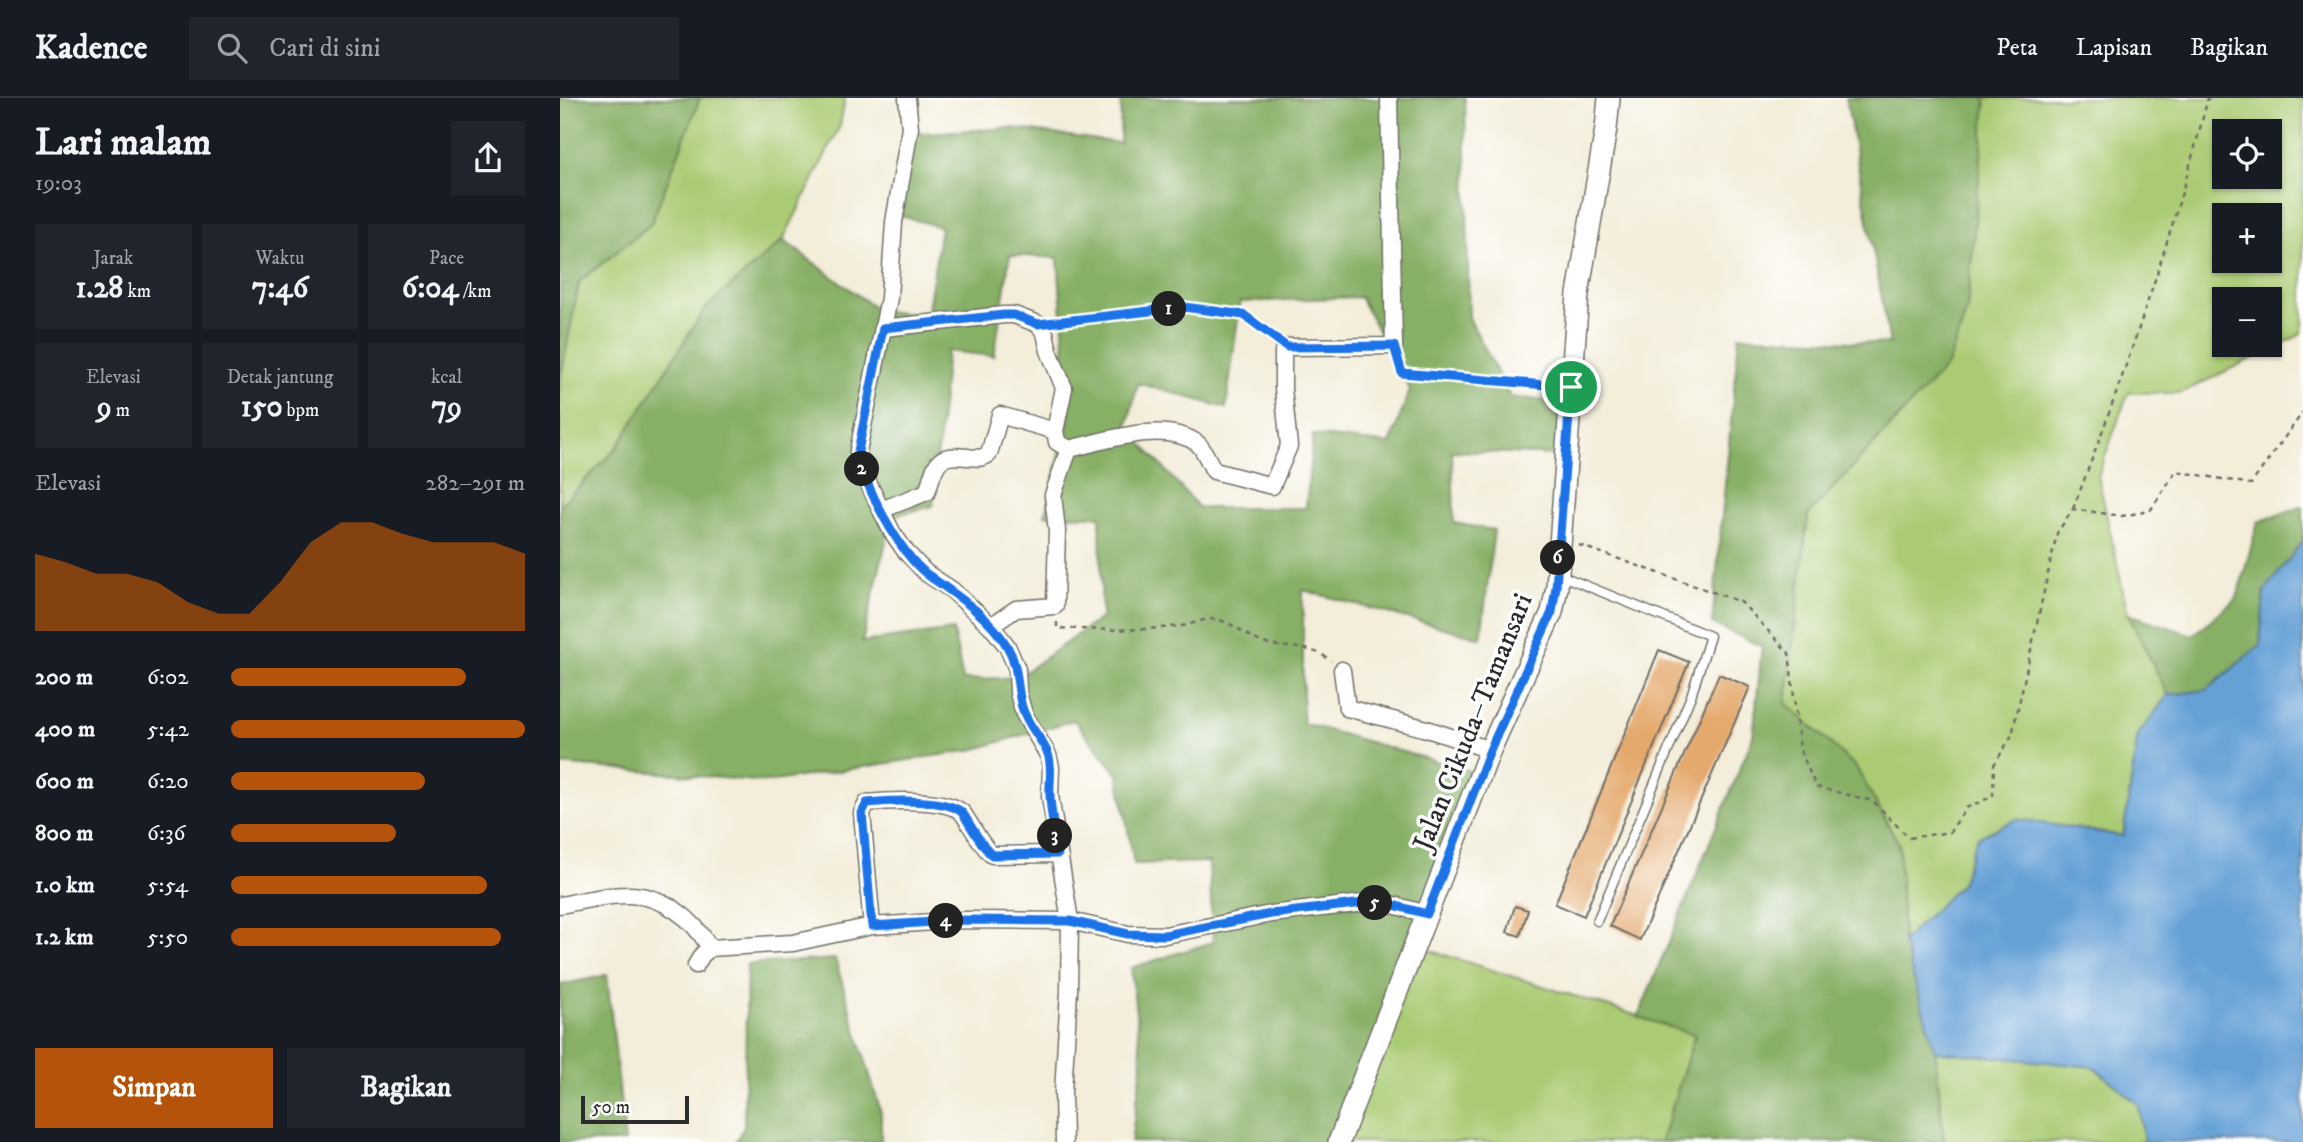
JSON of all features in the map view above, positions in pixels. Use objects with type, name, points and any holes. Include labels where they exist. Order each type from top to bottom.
[{"type":"street","points":[[907,98],[909,128],[894,222],[889,298],[858,451],[860,465],[881,510],[906,552],[926,573],[952,590],[991,626],[1007,646],[1017,669],[1018,693],[1024,714],[1048,755],[1051,767],[1050,796],[1070,921],[1063,1092],[1064,1142]]},
{"type":"street","points":[[883,328],[1004,315],[1014,315],[1038,324],[1045,333],[1064,388],[1055,431],[1057,442],[1069,449],[1145,432],[1179,436],[1198,444],[1214,471],[1272,486],[1289,446],[1283,388],[1283,351],[1287,347],[1394,346],[1389,98]]},
{"type":"street","name":"Jalan Cikuda–Tamansari","points":[[1339,1142],[1490,750],[1552,612],[1578,293],[1609,98]]},
{"type":"street","points":[[881,510],[927,492],[941,458],[951,455],[982,458],[989,454],[1000,415],[1055,431]]},
{"type":"street","points":[[991,626],[1016,609],[1055,606],[1057,531],[1053,495],[1069,449]]},
{"type":"street","points":[[1342,670],[1348,708],[1427,729],[1490,750]]},
{"type":"street","points":[[872,926],[862,813],[867,803],[932,803],[957,808],[963,813],[970,829],[977,833],[988,853],[992,855],[1058,854]]},
{"type":"street","points":[[560,905],[627,894],[665,903],[691,922],[710,948]]},
{"type":"street","points":[[696,965],[710,948],[793,943],[872,926],[964,920],[1070,921],[1128,934],[1165,935],[1271,914],[1364,903],[1382,902],[1427,914]]},
{"type":"lane","points":[[1557,574],[1710,636],[1691,696],[1597,921]]},
{"type":"path","points":[[1559,538],[1741,602],[1788,653],[1800,750],[1816,788],[1873,802],[1909,838],[1950,832],[1966,808],[1993,796],[1994,765],[2012,735],[2057,533],[2073,509],[2120,386],[2193,155],[2208,98]]},
{"type":"path","points":[[1038,324],[1184,307],[1244,315],[1287,347]]},
{"type":"path","points":[[1394,346],[1402,373],[1571,387]]},
{"type":"path","points":[[2073,509],[2122,516],[2150,511],[2176,471],[2251,484],[2303,412]]},
{"type":"path","points":[[1055,606],[1057,628],[1100,630],[1182,626],[1212,619],[1239,629],[1269,645],[1320,652],[1342,670]]},
{"type":"green space","points":[[560,98],[700,98],[651,224],[579,282],[560,381]]},
{"type":"green space","points":[[700,98],[845,98],[840,126],[783,240],[705,309],[616,449],[560,506],[560,381],[579,282],[651,224]]},
{"type":"green space","points":[[1121,98],[1465,98],[1469,318],[1510,397],[1567,403],[1564,455],[1452,451],[1454,523],[1494,530],[1481,638],[1303,590],[1303,723],[1480,774],[1342,1142],[1131,1142],[1142,1066],[1131,968],[1213,942],[1209,862],[1134,864],[1118,774],[1074,720],[972,750],[768,782],[560,764],[560,506],[616,449],[705,309],[783,240],[878,310],[927,316],[941,227],[901,216],[909,134],[1011,128],[1120,143]],"holes":[[[1010,255],[1058,258],[1069,415],[1045,515],[1100,516],[1102,617],[1018,677],[963,680],[953,630],[862,642],[892,516],[933,506],[947,351],[994,356]],[[1360,297],[1410,389],[1390,444],[1313,435],[1306,508],[1199,508],[1127,427],[1138,383],[1226,408],[1240,302]]]},
{"type":"green space","points":[[1846,98],[1986,98],[1967,310],[1948,364],[1808,515],[1786,703],[1856,767],[1899,844],[1903,941],[1935,1051],[1944,1142],[1661,1142],[1695,1035],[1638,1017],[1753,737],[1762,646],[1712,624],[1739,336],[1890,344]]},
{"type":"green space","points":[[1986,98],[2303,98],[2303,327],[2300,335],[2282,344],[2282,287],[2212,287],[2212,357],[2255,357],[2181,393],[2128,393],[2098,476],[2128,614],[2168,695],[2138,735],[2123,836],[2017,819],[1977,838],[1961,884],[1903,941],[1899,844],[1786,703],[1808,515],[1948,364],[1967,310]]},
{"type":"green space","points":[[2303,506],[2303,541],[2264,592],[2260,645],[2207,690],[2168,695],[2128,614],[2193,635],[2237,598],[2258,522]]},
{"type":"green space","points":[[1419,947],[1695,1034],[1661,1142],[1342,1142]]},
{"type":"green space","points":[[835,959],[881,1113],[881,1142],[735,1142],[744,1127],[747,964]]},
{"type":"green space","points":[[607,975],[625,1142],[560,1142],[560,985]]},
{"type":"green space","points":[[1935,1051],[2094,1067],[2139,1105],[2144,1142],[1944,1142]]},
{"type":"water","points":[[2303,541],[2303,1142],[2144,1142],[2139,1105],[2094,1067],[1935,1051],[1903,941],[1961,884],[1977,838],[2017,819],[2123,836],[2138,735],[2168,695],[2207,690],[2260,645],[2264,592]]},
{"type":"building","points":[[1659,650],[1689,662],[1584,916],[1555,904]]},
{"type":"building","points":[[1719,674],[1750,687],[1640,940],[1610,926]]},
{"type":"building","points":[[1515,906],[1528,910],[1520,936],[1507,932]]},
{"type":"route","points":[[1184,307],[1244,315],[1287,347],[1394,346],[1402,373],[1571,387],[1552,612],[1490,750],[1427,914],[1382,902],[1364,903],[1271,914],[1165,935],[1128,934],[1070,921],[964,920],[872,926],[862,813],[867,803],[932,803],[957,808],[963,813],[970,829],[977,833],[988,853],[992,855],[1058,854],[1050,796],[1051,767],[1048,755],[1024,714],[1018,693],[1017,669],[1007,646],[991,626],[952,590],[926,573],[906,552],[892,532],[860,465],[858,451],[883,328],[1004,315],[1014,315],[1038,324],[1184,307]]}]
